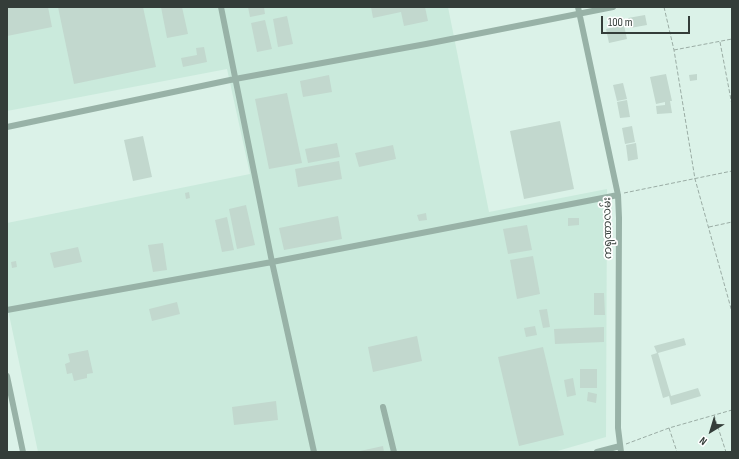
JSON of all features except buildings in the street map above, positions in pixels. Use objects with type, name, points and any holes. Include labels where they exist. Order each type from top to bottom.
[{"type":"street","points":[[221,7],[272,262],[314,452]]},
{"type":"street","points":[[7,127],[235,79],[426,44],[579,10],[613,7]]},
{"type":"street","name":"ကရုဏာလမ်း","points":[[579,10],[618,195],[617,383],[618,428],[621,449]]},
{"type":"street","points":[[7,310],[272,262],[618,195]]},
{"type":"street","points":[[7,376],[23,452]]},
{"type":"street","points":[[383,407],[394,452]]},
{"type":"street","points":[[597,452],[621,449]]},
{"type":"path","points":[[664,7],[674,50],[695,179],[732,312]]},
{"type":"path","points":[[674,50],[732,39]]},
{"type":"path","points":[[720,42],[732,105]]},
{"type":"path","points":[[618,195],[732,171]]},
{"type":"path","points":[[709,227],[732,222]]},
{"type":"path","points":[[621,449],[669,428],[732,410]]},
{"type":"path","points":[[714,415],[726,452]]},
{"type":"path","points":[[669,428],[677,452]]},
{"type":"shaded area","points":[[7,7],[448,7],[489,212],[607,189],[606,437],[554,452],[38,452],[7,305],[7,223],[250,174],[227,69],[7,111]]}]
